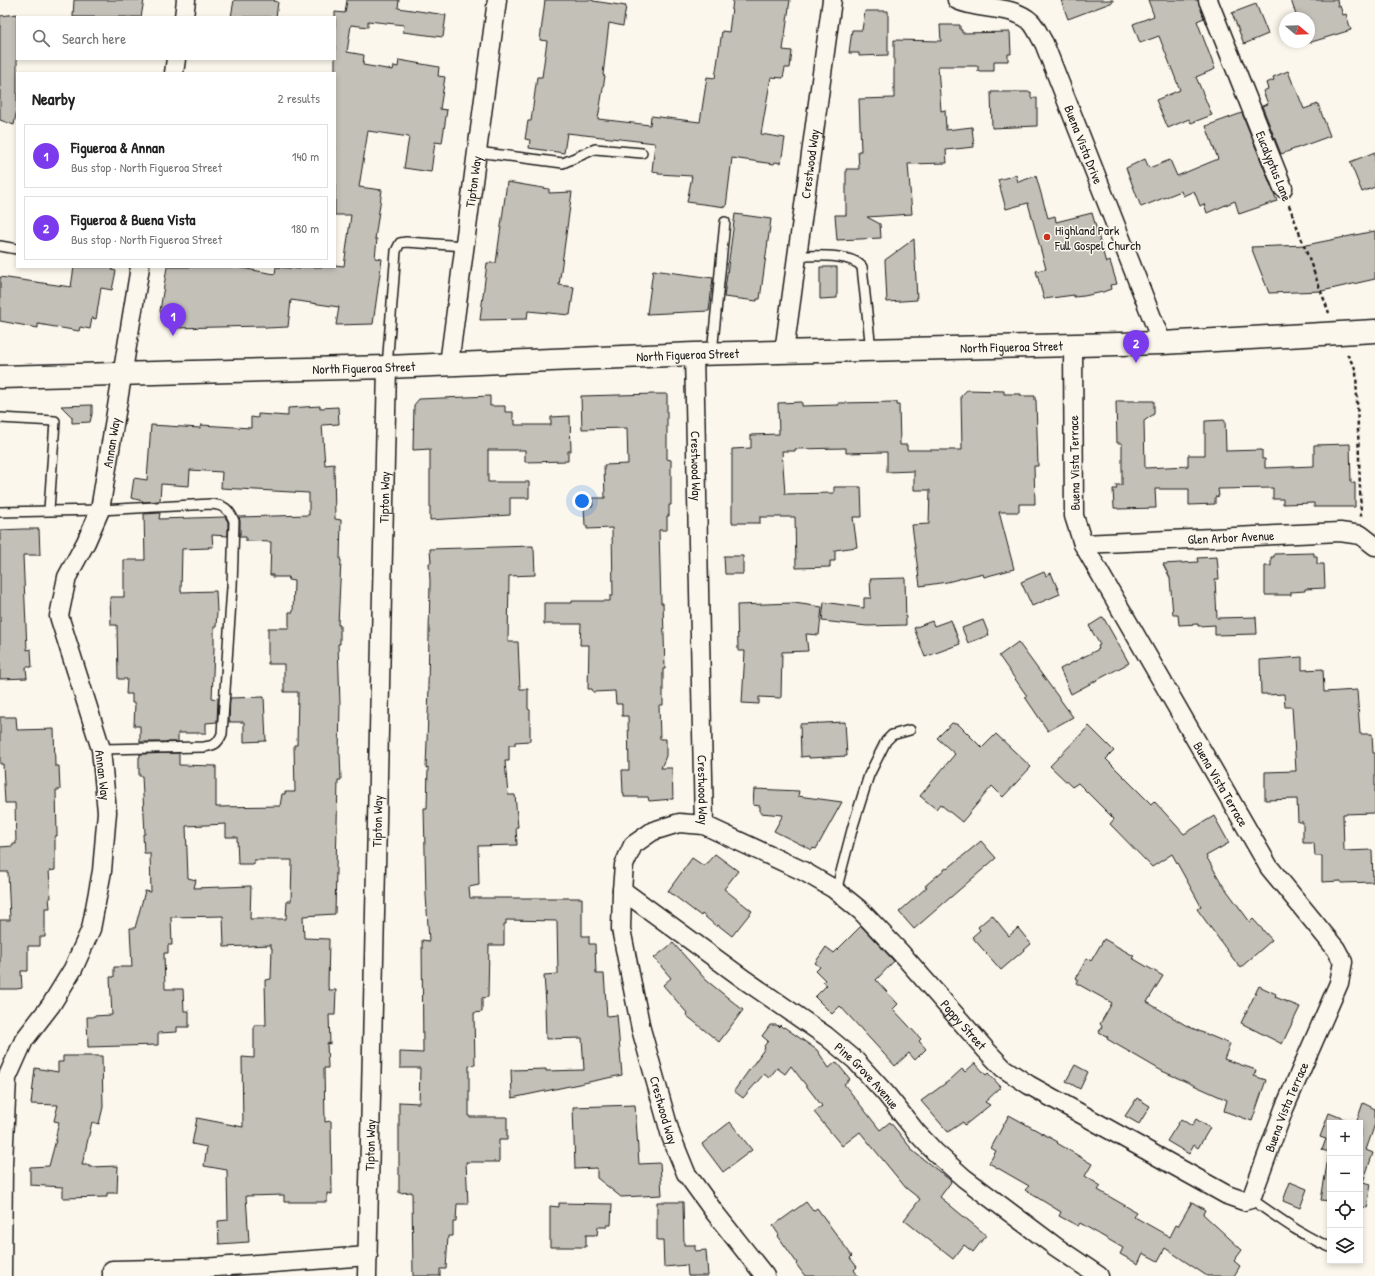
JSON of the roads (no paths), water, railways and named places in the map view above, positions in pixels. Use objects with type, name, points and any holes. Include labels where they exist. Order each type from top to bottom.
[{"type":"main road","name":"North Figueroa Street","points":[[0,376],[387,367],[703,354],[1162,343],[1375,331]]},
{"type":"street","points":[[184,16],[186,0]]},
{"type":"street","name":"Tipton Way","points":[[449,364],[497,0]]},
{"type":"street","name":"Crestwood Way","points":[[784,352],[832,0]]},
{"type":"street","name":"Buena Vista Drive","points":[[957,0],[967,5],[1013,12],[1031,22],[1044,43],[1162,343]]},
{"type":"street","name":"Eucalyptus Lane","points":[[1208,0],[1283,188]]},
{"type":"street","points":[[174,72],[176,60]]},
{"type":"street","name":"Annan Way","points":[[2,1276],[3,1163],[7,1078],[24,1040],[51,1005],[73,969],[91,929],[102,871],[107,812],[101,749],[59,616],[67,577],[86,542],[100,510],[140,268]]},
{"type":"street","name":"Buena Vista Terrace","points":[[1073,345],[1074,516],[1083,544],[1269,867],[1336,949],[1342,962],[1339,983],[1284,1109],[1247,1200]]},
{"type":"street","name":"Crestwood Way","points":[[703,354],[704,825],[679,823],[653,831],[633,845],[624,865],[621,929],[641,1029],[671,1136],[686,1173],[715,1213],[765,1276]]},
{"type":"street","name":"Tipton Way","points":[[367,1276],[387,367]]},
{"type":"street","name":"Glen Arbor Avenue","points":[[1083,544],[1340,532],[1368,540]]},
{"type":"street","name":"Poppy Street","points":[[704,825],[803,871],[836,891],[861,911],[891,942],[986,1050],[1004,1068],[1029,1085],[1227,1195],[1247,1200]]},
{"type":"street","name":"Pine Grove Avenue","points":[[622,890],[745,980],[826,1036],[855,1060],[886,1094],[934,1152],[964,1178],[1056,1247],[1099,1276]]},
{"type":"street","points":[[112,1276],[112,1270],[201,1272],[368,1256]]},
{"type":"lane","points":[[477,152],[563,163],[595,149],[642,153]]},
{"type":"lane","points":[[703,354],[725,222]]},
{"type":"lane","points":[[387,367],[396,251],[400,243],[406,242],[465,246]]},
{"type":"lane","points":[[0,246],[16,249]]},
{"type":"lane","points":[[797,256],[822,256],[859,262],[862,267],[871,350]]},
{"type":"lane","points":[[0,418],[55,421],[50,510]]},
{"type":"lane","points":[[0,512],[100,510],[218,505],[226,508],[234,521],[232,587],[222,734],[219,740],[214,745],[204,748],[101,749]]},
{"type":"lane","points":[[836,891],[861,798],[872,769],[886,741],[892,735],[910,730]]},
{"type":"lane","points":[[1247,1200],[1327,1246]]},
{"type":"place","name":"Highland Park Full Gospel Church","points":[[1047,237]]},
{"type":"place","name":"Figueroa & Annan","points":[[173,336]]},
{"type":"place","name":"Figueroa & Buena Vista","points":[[1136,363]]}]
